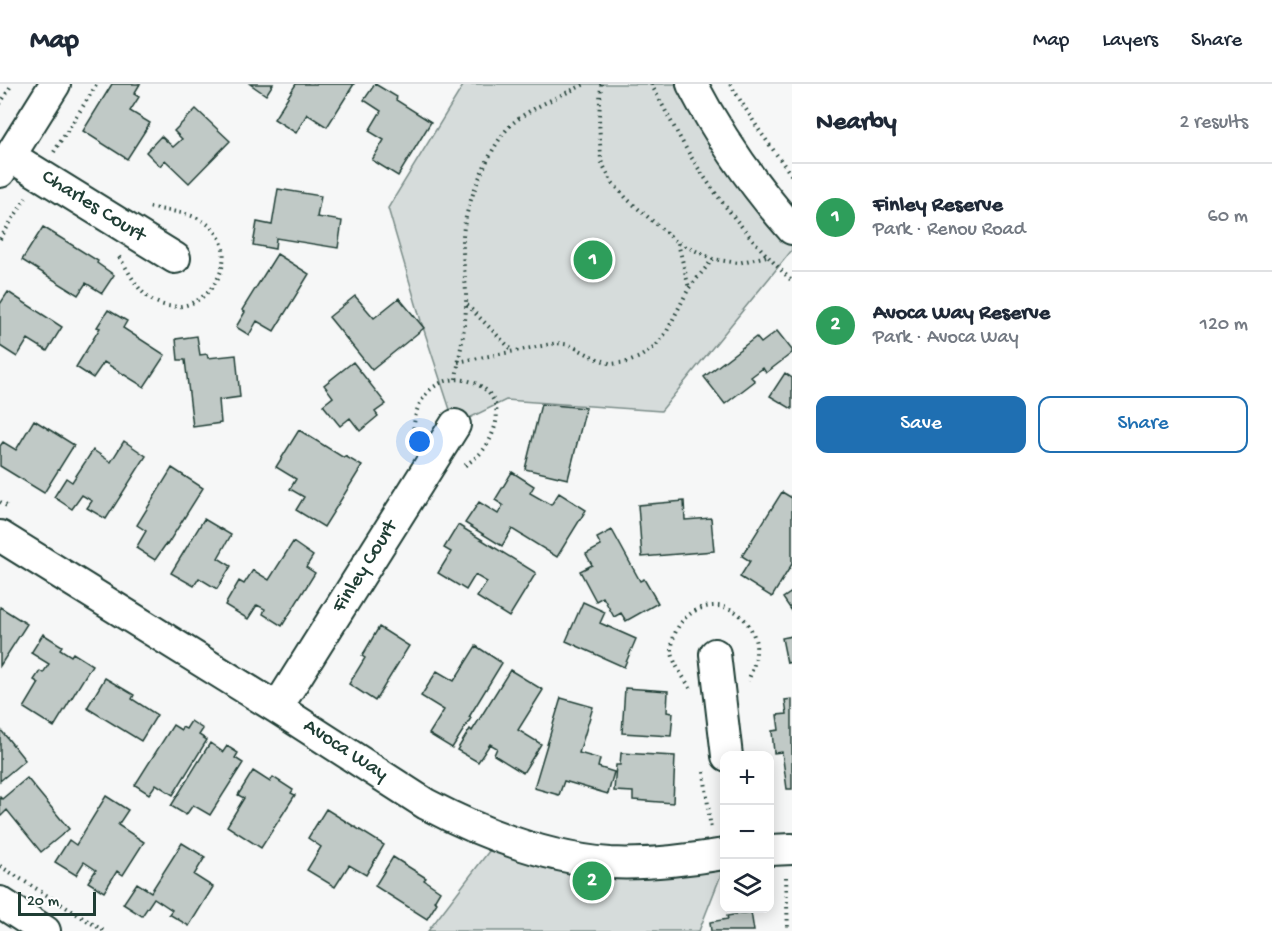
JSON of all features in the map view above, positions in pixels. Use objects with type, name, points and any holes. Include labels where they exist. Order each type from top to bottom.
[{"type":"street","points":[[5,164],[55,84]]},
{"type":"street","points":[[692,84],[721,135],[746,172],[792,229]]},
{"type":"street","name":"Charles Court","points":[[5,164],[175,258]]},
{"type":"street","name":"Finley Court","points":[[277,708],[455,425]]},
{"type":"street","name":"Avoca Way","points":[[0,536],[277,708],[426,804],[499,838],[548,852],[609,863],[665,862],[718,838]]},
{"type":"street","points":[[715,654],[726,751]]},
{"type":"street","points":[[774,853],[789,863]]},
{"type":"street","points":[[0,902],[45,931]]},
{"type":"path","points":[[0,104],[12,84]]},
{"type":"path","points":[[49,161],[97,84]]},
{"type":"path","points":[[456,379],[466,304],[463,245],[466,214],[472,195],[498,141],[511,124],[526,113],[585,84]]},
{"type":"path","points":[[601,84],[599,127],[601,161],[611,182],[627,199],[677,242],[713,259],[738,263],[767,256]]},
{"type":"path","points":[[651,84],[693,160],[732,215],[792,281]]},
{"type":"path","points":[[730,84],[792,176]]},
{"type":"path","points":[[0,239],[29,192]]},
{"type":"path","points":[[677,242],[689,288]]},
{"type":"path","points":[[458,362],[557,343],[570,345],[612,364],[628,362],[656,346],[667,331],[689,288],[713,259]]},
{"type":"path","points":[[466,304],[513,351]]},
{"type":"path","points":[[788,931],[789,863]]},
{"type":"path","points":[[0,866],[105,931]]},
{"type":"shaded area","points":[[464,84],[692,84],[792,229],[792,250],[661,411],[506,400],[455,425],[421,321],[388,208]]},
{"type":"shaded area","points":[[499,838],[720,866],[720,877],[699,931],[428,931]]},
{"type":"building","points":[[112,84],[140,84],[134,94],[139,97],[130,111],[150,123],[127,159],[83,131]]},
{"type":"building","points":[[250,84],[273,84],[266,95]]},
{"type":"building","points":[[296,84],[354,84],[327,127],[307,114],[296,133],[274,119]]},
{"type":"building","points":[[375,84],[431,122],[398,176],[372,160],[384,140],[369,131],[381,111],[364,100]]},
{"type":"building","points":[[196,109],[230,141],[189,183],[165,160],[160,166],[146,152],[161,136],[173,147],[182,139],[174,131]]},
{"type":"building","points":[[278,189],[321,196],[317,217],[342,221],[338,248],[276,238],[275,249],[253,245],[257,222],[272,225]]},
{"type":"building","points":[[43,227],[98,261],[97,263],[114,275],[102,293],[86,283],[78,295],[22,260]]},
{"type":"building","points":[[277,254],[309,274],[274,331],[257,321],[249,335],[236,327],[245,312],[242,310]]},
{"type":"building","points":[[8,292],[62,327],[47,351],[28,339],[17,357],[0,346],[0,304]]},
{"type":"building","points":[[355,296],[374,318],[399,298],[424,328],[372,370],[329,317]]},
{"type":"building","points":[[108,310],[127,321],[123,328],[165,355],[144,387],[104,362],[93,378],[76,367],[100,328],[97,327]]},
{"type":"building","points":[[777,331],[792,353],[766,373],[763,368],[751,377],[755,381],[725,404],[704,377],[756,337],[761,343]]},
{"type":"building","points":[[197,336],[200,355],[207,354],[208,358],[236,355],[240,397],[219,400],[221,423],[193,427],[185,360],[178,360],[176,339]]},
{"type":"building","points":[[353,362],[386,404],[375,412],[378,416],[360,431],[350,418],[340,426],[323,405],[333,397],[324,385]]},
{"type":"building","points":[[785,373],[792,378],[792,409],[770,396]]},
{"type":"building","points":[[541,404],[586,408],[568,479],[525,469]]},
{"type":"building","points":[[34,420],[74,445],[44,493],[0,466],[0,446],[3,442],[16,450]]},
{"type":"building","points":[[299,430],[344,458],[345,456],[362,466],[324,527],[296,510],[304,497],[290,489],[296,479],[276,467]]},
{"type":"building","points":[[124,441],[146,456],[106,519],[87,508],[92,501],[82,495],[72,509],[54,497],[66,478],[72,482],[93,450],[111,462]]},
{"type":"building","points":[[172,468],[203,488],[155,560],[136,548],[146,531],[137,525]]},
{"type":"building","points":[[512,472],[534,486],[530,493],[551,505],[559,493],[586,510],[557,557],[512,529],[502,546],[465,523],[479,502],[498,514],[503,505],[495,500]]},
{"type":"building","points":[[782,492],[792,498],[792,564],[772,597],[740,577],[750,561],[742,556]]},
{"type":"building","points":[[684,501],[685,520],[711,518],[714,551],[642,557],[638,505]]},
{"type":"building","points":[[204,519],[231,535],[218,558],[231,566],[217,589],[199,578],[194,586],[171,573]]},
{"type":"building","points":[[458,525],[536,573],[509,617],[477,597],[487,582],[475,575],[466,590],[438,573],[451,552],[444,548]]},
{"type":"building","points":[[612,530],[640,581],[644,579],[658,603],[626,621],[621,613],[614,617],[603,597],[596,601],[580,571],[592,565],[586,554],[601,546],[597,538]]},
{"type":"building","points":[[293,542],[313,556],[306,567],[315,573],[282,626],[263,614],[265,609],[257,605],[248,619],[225,605],[239,581],[244,584],[253,570],[269,580]]},
{"type":"building","points":[[792,592],[792,611],[783,598]]},
{"type":"building","points":[[583,602],[605,612],[600,623],[636,639],[624,667],[566,641]]},
{"type":"building","points":[[0,607],[27,624],[0,666]]},
{"type":"building","points":[[379,627],[409,646],[375,701],[349,684],[365,658],[362,656]]},
{"type":"building","points":[[43,634],[62,646],[60,649],[71,656],[73,653],[92,665],[54,727],[24,708],[39,683],[34,680],[49,664],[31,653]]},
{"type":"building","points":[[792,636],[792,662],[787,663],[782,638]]},
{"type":"building","points":[[476,646],[502,663],[452,748],[429,734],[444,710],[421,696],[437,671],[454,681]]},
{"type":"building","points":[[510,670],[543,690],[518,730],[541,744],[523,773],[494,755],[497,748],[490,744],[478,762],[457,750],[470,729],[472,731]]},
{"type":"building","points":[[105,678],[134,695],[132,699],[157,715],[141,741],[87,708]]},
{"type":"building","points":[[625,688],[668,691],[667,712],[673,713],[671,736],[622,733]]},
{"type":"building","points":[[561,698],[593,707],[579,753],[600,759],[598,767],[614,772],[608,794],[564,781],[559,795],[534,788]]},
{"type":"building","points":[[792,699],[792,789],[787,789],[782,752],[774,753],[772,731],[779,730],[777,715],[787,714],[785,700]]},
{"type":"building","points":[[191,721],[203,729],[199,735],[207,740],[173,795],[156,784],[149,794],[135,785],[173,725],[181,730],[182,727],[186,729]]},
{"type":"building","points":[[0,729],[25,760],[0,781]]},
{"type":"building","points":[[210,743],[223,752],[227,746],[238,753],[235,758],[243,763],[210,815],[193,805],[186,815],[171,806]]},
{"type":"building","points":[[621,753],[675,756],[673,803],[633,800],[633,792],[614,791],[616,765],[620,765]]},
{"type":"building","points":[[253,771],[270,782],[273,777],[293,790],[291,793],[295,795],[261,848],[227,826],[244,798],[238,795]]},
{"type":"building","points":[[27,778],[69,829],[41,852],[7,810],[0,817],[0,797],[2,799]]},
{"type":"building","points":[[106,796],[128,810],[118,825],[144,842],[123,875],[117,871],[104,892],[88,882],[96,870],[84,862],[76,875],[55,862],[69,840],[76,845]]},
{"type":"building","points":[[326,809],[384,845],[366,875],[349,865],[335,887],[307,870],[321,847],[308,838]]},
{"type":"building","points":[[182,843],[205,857],[194,875],[213,887],[189,926],[169,914],[172,910],[154,898],[142,916],[123,904],[137,883],[151,892]]},
{"type":"building","points":[[393,857],[426,878],[424,880],[440,891],[434,901],[437,903],[427,919],[375,886]]},
{"type":"building","points":[[751,913],[754,931],[711,931],[710,922],[728,919],[727,916]]},
{"type":"place","name":"Finley Reserve","points":[[593,260]]},
{"type":"place","name":"Avoca Way Reserve","points":[[592,881]]}]
